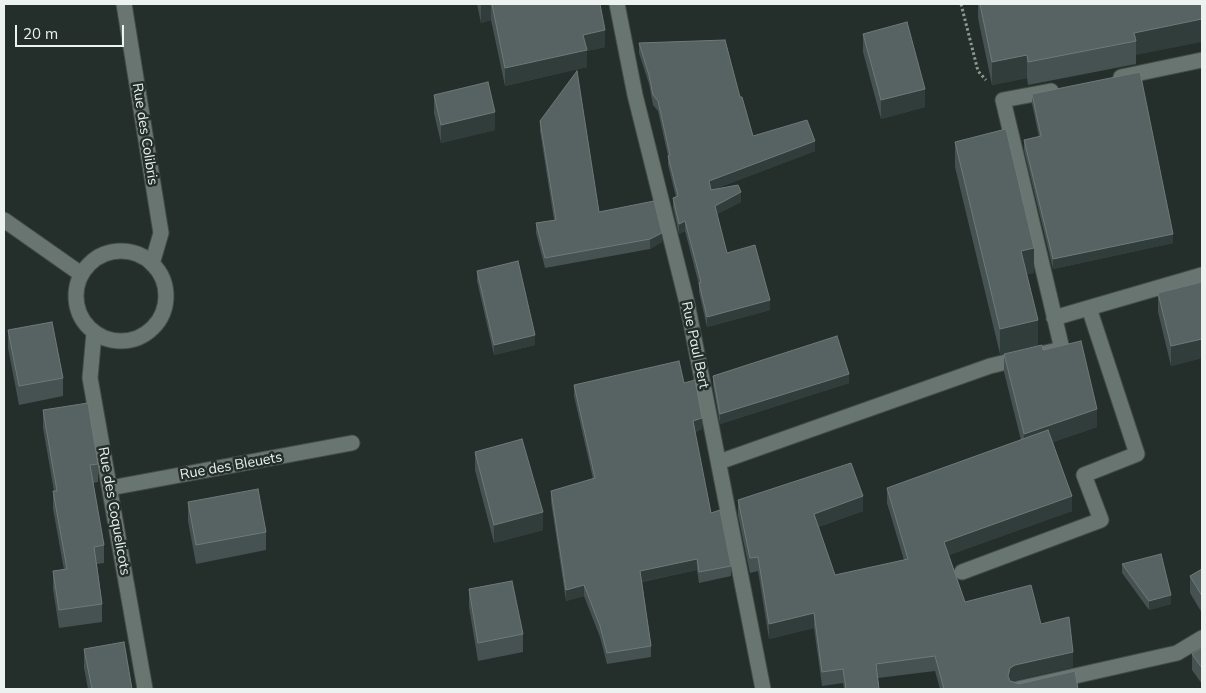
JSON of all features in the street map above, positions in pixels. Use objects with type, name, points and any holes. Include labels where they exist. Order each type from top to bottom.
[{"type":"street","name":"Rue des Colibris","points":[[124,4],[161,233],[152,264]]},
{"type":"street","name":"Rue Paul Bert","points":[[617,4],[636,95],[687,302],[763,689]]},
{"type":"street","points":[[1108,79],[1202,60]]},
{"type":"street","points":[[719,462],[990,366],[1062,349],[1003,100],[1070,87]]},
{"type":"street","points":[[4,220],[81,274]]},
{"type":"street","points":[[124,251],[140,256],[152,264],[161,276],[165,289],[165,303],[161,317],[153,328],[140,338],[124,342],[108,340],[94,333],[83,321],[77,307],[76,290],[81,274],[93,261],[107,253],[124,251]]},
{"type":"street","points":[[1054,318],[1202,275]]},
{"type":"street","points":[[962,572],[1101,520],[1084,475],[1137,454],[1089,308]]},
{"type":"street","name":"Rue des Coquelicots","points":[[94,333],[90,378],[146,689]]},
{"type":"street","name":"Rue des Bleuets","points":[[110,488],[352,444]]},
{"type":"street","points":[[1017,689],[1177,653],[1202,638]]},
{"type":"path","points":[[961,4],[978,71],[1003,100]]},
{"type":"building","points":[[492,4],[600,4],[605,30],[583,35],[587,50],[505,68]]},
{"type":"building","points":[[980,4],[1201,4],[1202,19],[1134,33],[1136,41],[1028,62],[1027,55],[992,62]]},
{"type":"building","points":[[907,22],[925,89],[881,100],[863,34]]},
{"type":"building","points":[[725,40],[740,97],[742,97],[753,136],[807,120],[815,141],[709,181],[711,190],[738,185],[741,192],[715,206],[727,253],[755,245],[770,300],[707,317],[699,283],[701,282],[685,221],[679,224],[673,198],[678,196],[668,156],[670,155],[658,101],[653,95],[639,43]]},
{"type":"building","points":[[577,71],[599,212],[654,201],[662,233],[650,239],[545,258],[536,223],[556,220],[540,121]]},
{"type":"building","points":[[1140,72],[1173,234],[1053,259],[1024,140],[1041,136],[1032,94]]},
{"type":"building","points":[[488,82],[495,112],[441,125],[434,95]]},
{"type":"building","points":[[1006,129],[1034,248],[1021,251],[1038,320],[1000,329],[955,142]]},
{"type":"building","points":[[518,261],[535,335],[494,345],[477,271]]},
{"type":"building","points":[[1202,282],[1202,339],[1171,346],[1158,293]]},
{"type":"building","points":[[52,322],[63,378],[19,386],[8,330]]},
{"type":"building","points":[[837,336],[849,374],[720,414],[713,376]]},
{"type":"building","points":[[1081,341],[1097,409],[1024,434],[1004,354],[1042,345],[1043,350]]},
{"type":"building","points":[[679,361],[684,383],[695,380],[702,418],[693,421],[711,513],[720,510],[731,566],[699,572],[697,559],[640,571],[651,646],[607,653],[600,626],[584,585],[566,590],[551,491],[595,478],[574,385]]},
{"type":"building","points":[[88,403],[98,464],[90,465],[104,545],[94,547],[102,604],[59,610],[53,571],[67,569],[53,491],[57,491],[43,410]]},
{"type":"building","points":[[1048,430],[1072,496],[944,542],[965,602],[1031,585],[1041,624],[1069,617],[1073,652],[1015,665],[1010,668],[1008,676],[1010,681],[1019,684],[1075,671],[1078,689],[944,689],[935,656],[876,664],[879,689],[846,689],[843,669],[822,672],[814,613],[769,624],[758,557],[750,558],[738,500],[851,463],[863,496],[814,514],[835,575],[908,559],[887,488]]},
{"type":"building","points":[[522,439],[543,512],[494,525],[475,452]]},
{"type":"building","points":[[258,489],[266,532],[196,545],[188,502]]},
{"type":"building","points":[[1161,554],[1171,595],[1149,601],[1122,564]]},
{"type":"building","points":[[1202,569],[1202,596],[1190,576]]},
{"type":"building","points":[[512,581],[523,634],[478,643],[469,589]]},
{"type":"building","points":[[124,642],[132,689],[92,689],[84,649]]},
{"type":"building","points":[[1202,647],[1202,668],[1192,654]]}]
